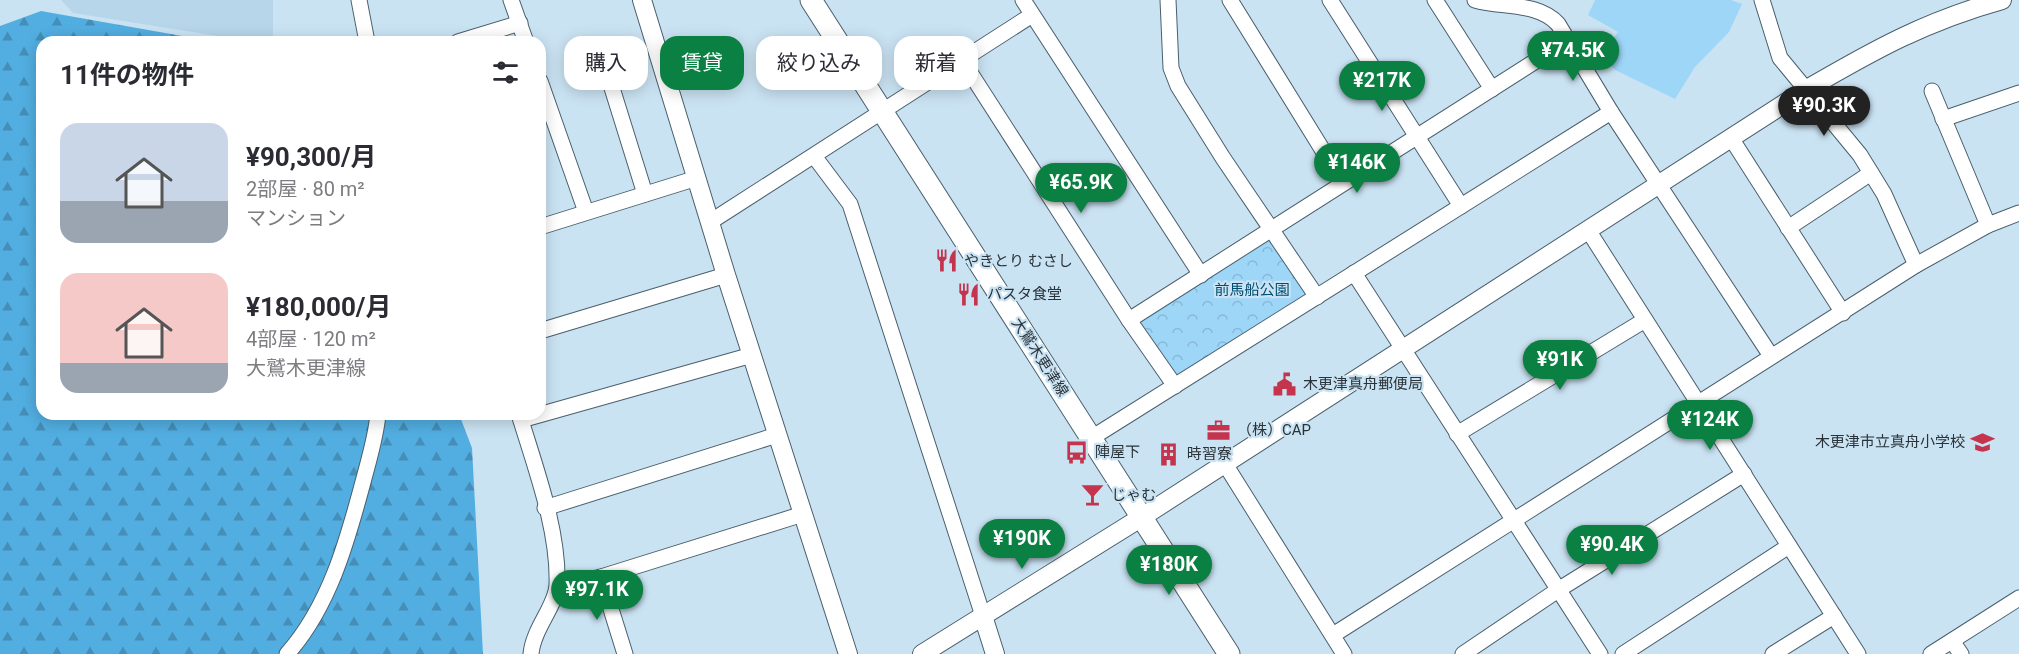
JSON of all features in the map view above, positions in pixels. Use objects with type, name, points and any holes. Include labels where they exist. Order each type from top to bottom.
[{"type":"main road","name":"大鷲木更津線","points":[[811,0],[881,112],[1093,437],[1229,654]]},
{"type":"street","points":[[360,0],[366,36]]},
{"type":"street","points":[[511,0],[524,36]]},
{"type":"street","points":[[642,0],[726,274],[848,654]]},
{"type":"street","points":[[1023,0],[1201,275]]},
{"type":"street","points":[[1168,0],[1171,68],[1178,86],[1317,297]]},
{"type":"street","points":[[1230,0],[1343,183]]},
{"type":"street","points":[[1330,0],[1461,206]]},
{"type":"street","points":[[1435,0],[1492,89]]},
{"type":"street","points":[[1475,0],[1539,9],[1550,15],[1771,356]]},
{"type":"street","points":[[1762,0],[1780,58],[1860,155],[1884,194],[1916,265]]},
{"type":"street","points":[[922,654],[1142,517],[1807,89],[1883,45],[1930,23],[2002,0]]},
{"type":"street","points":[[978,50],[1032,15]]},
{"type":"street","points":[[479,36],[520,24]]},
{"type":"street","points":[[1130,320],[1567,41]]},
{"type":"street","points":[[978,85],[1175,386]]},
{"type":"street","points":[[613,90],[645,194]]},
{"type":"street","points":[[710,222],[915,90]]},
{"type":"street","points":[[1932,91],[1988,225]]},
{"type":"street","points":[[1943,119],[2019,93]]},
{"type":"street","points":[[1093,437],[1611,112]]},
{"type":"street","points":[[546,117],[586,212]]},
{"type":"street","points":[[1731,138],[1842,313]]},
{"type":"street","points":[[814,156],[850,204],[994,654]]},
{"type":"street","points":[[1788,228],[1871,173]]},
{"type":"street","points":[[546,225],[697,178]]},
{"type":"street","points":[[1333,635],[1916,265],[1988,225],[2019,213]]},
{"type":"street","points":[[1588,230],[1858,654]]},
{"type":"street","points":[[1354,273],[1600,654]]},
{"type":"street","points":[[546,328],[726,274]]},
{"type":"street","points":[[1457,434],[1645,320]]},
{"type":"street","points":[[546,410],[752,355]]},
{"type":"street","points":[[287,654],[322,603],[333,577],[355,513],[378,420]]},
{"type":"street","points":[[521,420],[554,541],[557,588],[532,641],[531,654]]},
{"type":"street","points":[[545,508],[777,435]]},
{"type":"street","points":[[1225,464],[1344,654]]},
{"type":"street","points":[[1463,654],[1558,590],[1744,474]]},
{"type":"street","points":[[557,588],[601,577],[803,514]]},
{"type":"street","points":[[1623,654],[1789,546]]},
{"type":"street","points":[[601,577],[625,654]]},
{"type":"street","points":[[1931,654],[2019,598]]},
{"type":"street","points":[[1773,654],[1834,616]]},
{"type":"street","points":[[1952,640],[1961,654]]},
{"type":"shaded area","points":[[61,0],[273,0],[273,36],[217,36],[73,13]]},
{"type":"green space","points":[[1595,0],[1731,0],[1742,4],[1729,32],[1695,67],[1675,99],[1615,70],[1602,55],[1618,32],[1588,15]]},
{"type":"green space","points":[[41,11],[182,36],[36,36],[36,420],[461,420],[472,448],[483,654],[0,654],[0,26]]},
{"type":"green space","name":"前馬船公園","points":[[1270,236],[1311,296],[1176,381],[1134,321]]},
{"type":"place","name":"やきとり むさし","points":[[946,261]]},
{"type":"place","name":"パスタ食堂","points":[[969,294]]},
{"type":"place","name":"木更津真舟郵便局","points":[[1285,384]]},
{"type":"place","name":"（株）CAP","points":[[1219,430]]},
{"type":"place","name":"木更津市立真舟小学校","points":[[1983,442]]},
{"type":"place","name":"陣屋下","points":[[1077,452]]},
{"type":"place","name":"時習寮","points":[[1169,454]]},
{"type":"place","name":"じゃむ","points":[[1093,495]]}]
